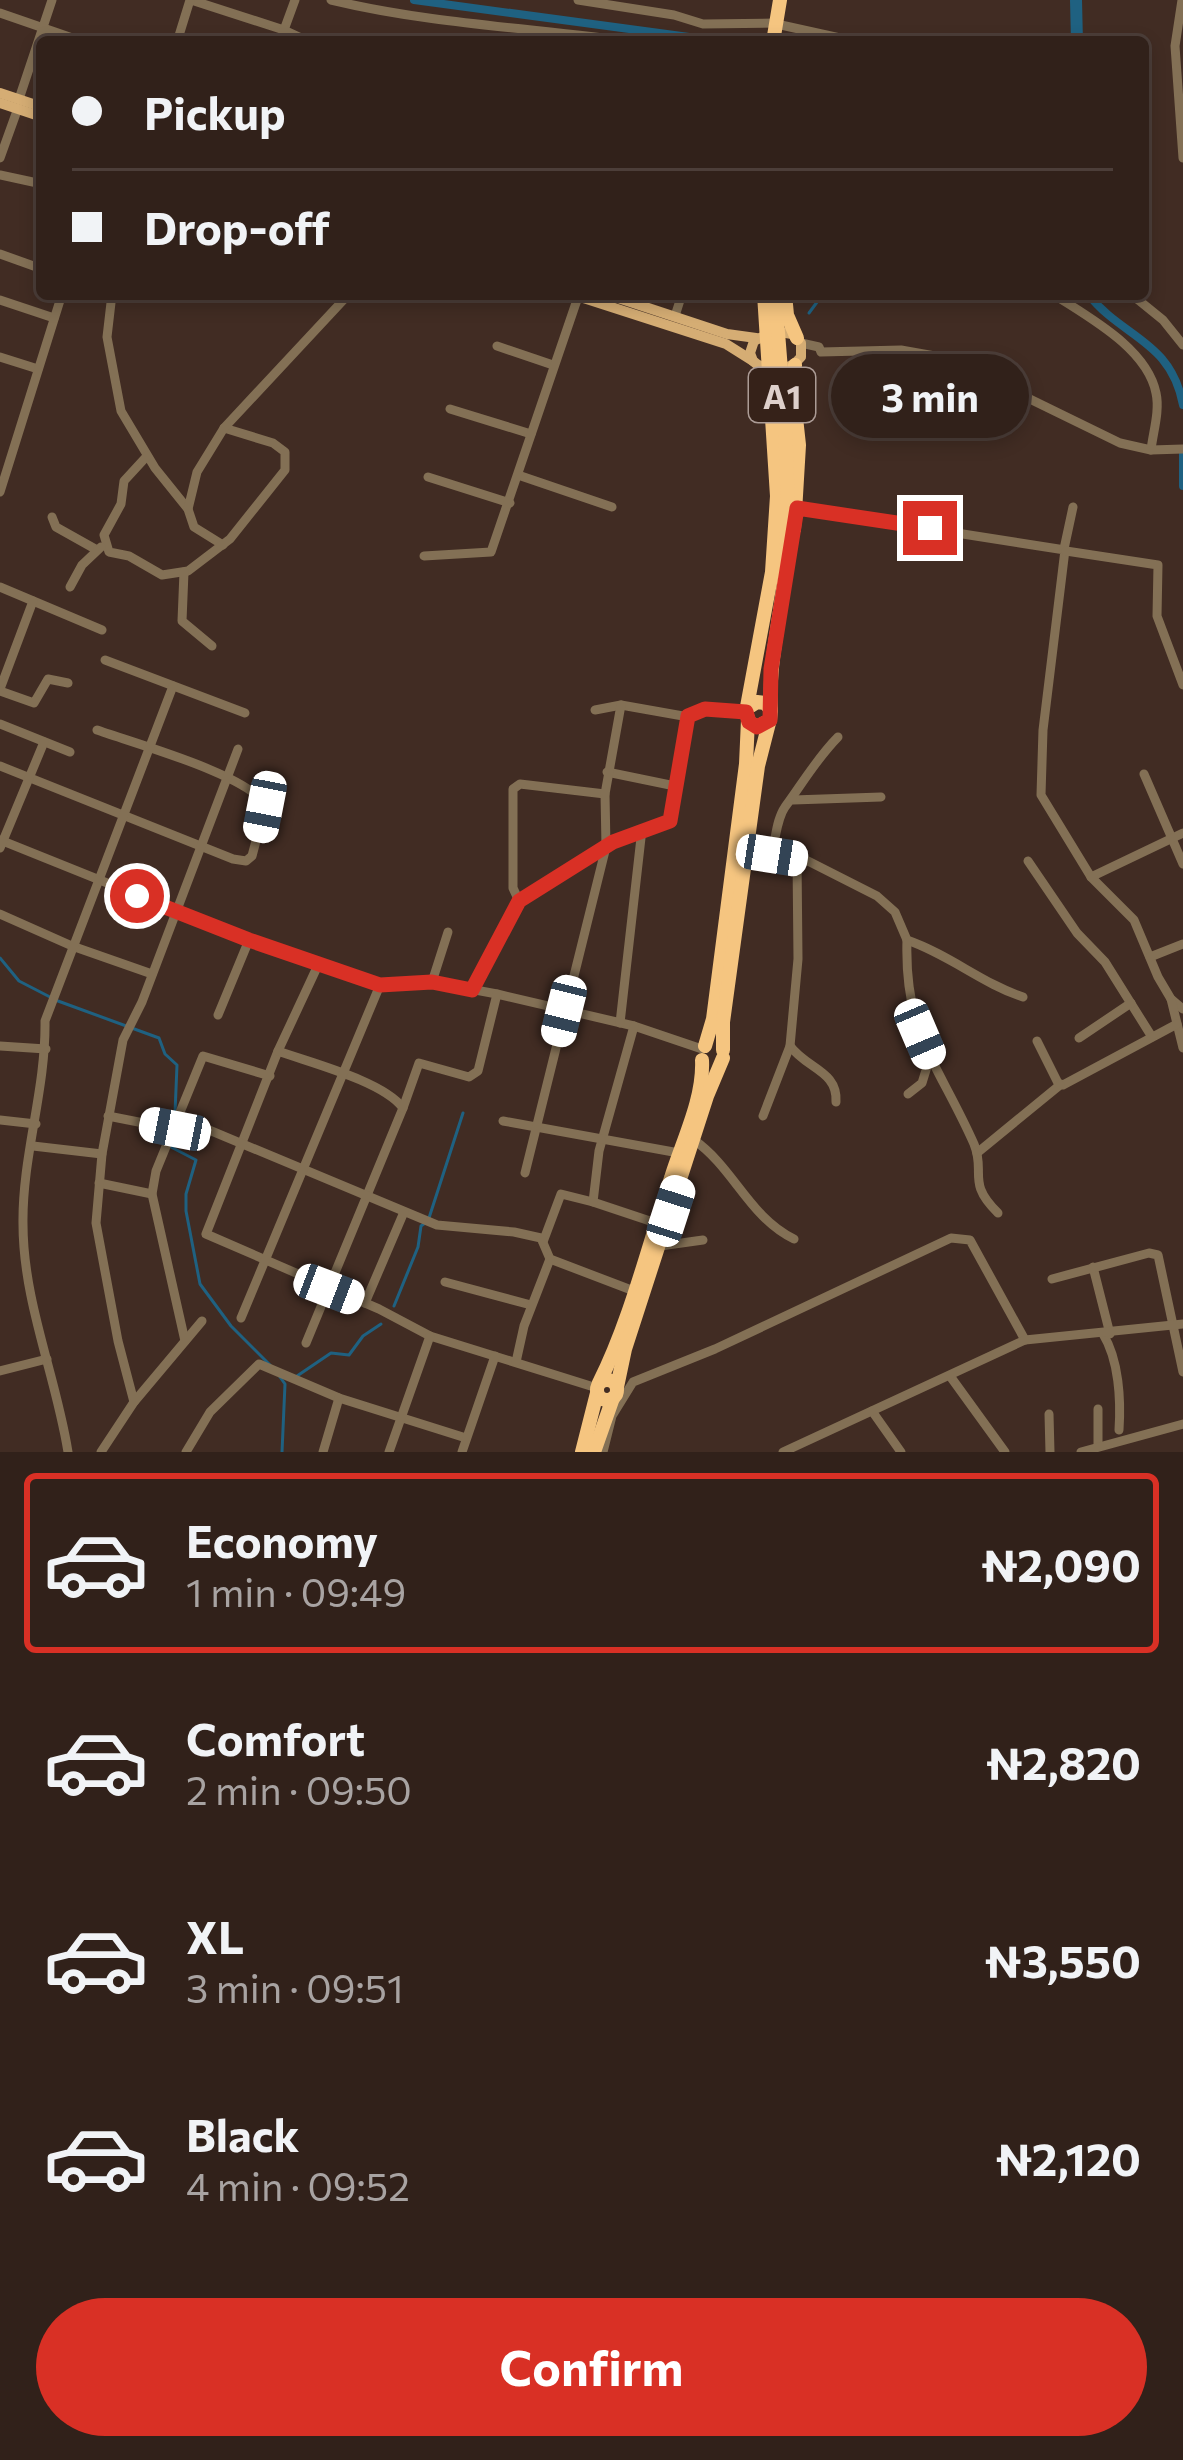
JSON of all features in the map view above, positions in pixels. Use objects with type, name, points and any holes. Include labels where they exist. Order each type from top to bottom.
[{"type":"highway","points":[[778,32],[782,0]]},
{"type":"highway","points":[[757,337],[760,300]]},
{"type":"highway","name":"A1","points":[[761,300],[787,500]]},
{"type":"highway","name":"A1","points":[[594,1452],[723,1054],[723,1022],[760,751],[770,715],[787,500],[775,300]]},
{"type":"highway","points":[[786,300],[799,350],[787,500]]},
{"type":"highway","points":[[756,364],[769,441],[767,538],[778,571]]},
{"type":"highway","name":"A1","points":[[582,1452],[598,1388],[700,1084],[713,1019],[746,764],[748,713],[778,571]]},
{"type":"highway","points":[[748,713],[761,702],[770,715]]},
{"type":"highway","points":[[703,1052],[712,1065],[723,1054]]},
{"type":"highway","points":[[598,1388],[611,1380],[615,1393]]},
{"type":"main road","points":[[0,93],[36,114]]},
{"type":"main road","points":[[0,103],[36,106]]},
{"type":"main road","points":[[591,300],[726,344],[756,364],[779,370],[799,350],[774,331],[757,337],[727,334],[625,300]]},
{"type":"main road","points":[[756,364],[751,346],[757,337]]},
{"type":"street","points":[[39,36],[52,0]]},
{"type":"street","points":[[179,36],[190,0],[297,36]]},
{"type":"street","points":[[282,36],[296,0]]},
{"type":"street","points":[[331,0],[527,36]]},
{"type":"street","points":[[578,0],[643,5],[703,24],[810,36]]},
{"type":"street","points":[[1181,0],[1175,46],[1183,158]]},
{"type":"street","points":[[0,13],[66,36]]},
{"type":"street","points":[[0,158],[36,47]]},
{"type":"street","points":[[0,175],[36,183]]},
{"type":"street","points":[[0,254],[36,267]]},
{"type":"street","points":[[0,300],[54,318]]},
{"type":"street","points":[[0,492],[60,300]]},
{"type":"street","points":[[111,300],[107,337],[116,396],[147,456],[188,508],[194,527],[223,545]]},
{"type":"street","points":[[188,508],[197,472],[224,428],[343,300]]},
{"type":"street","points":[[424,556],[491,552],[574,300]]},
{"type":"street","points":[[675,316],[680,300]]},
{"type":"street","points":[[788,300],[799,330],[821,352]]},
{"type":"street","points":[[1061,300],[1127,347],[1149,374],[1157,404],[1151,451]]},
{"type":"street","points":[[1138,300],[1183,345]]},
{"type":"street","points":[[497,346],[554,365]]},
{"type":"street","points":[[799,350],[819,347],[821,352]]},
{"type":"street","points":[[799,350],[902,350],[946,358],[1120,443],[1151,451],[1183,449]]},
{"type":"street","points":[[821,352],[838,351]]},
{"type":"street","points":[[0,357],[38,369]]},
{"type":"street","points":[[450,409],[531,434]]},
{"type":"street","points":[[52,517],[56,527],[162,575],[184,572],[223,545],[270,491],[286,463],[278,445],[224,428]]},
{"type":"street","points":[[70,587],[101,547],[121,504],[124,481],[147,456]]},
{"type":"street","points":[[518,476],[611,507]]},
{"type":"street","points":[[428,477],[509,503]]},
{"type":"street","points":[[787,500],[1158,565],[1157,616],[1181,678]]},
{"type":"street","points":[[1073,506],[1040,782],[1046,804],[1091,877],[1134,920],[1171,999],[1183,1048]]},
{"type":"street","points":[[184,572],[182,621],[212,646]]},
{"type":"street","points":[[0,587],[102,630]]},
{"type":"street","points":[[33,601],[0,690],[34,703],[48,679],[68,683]]},
{"type":"street","points":[[105,660],[245,713]]},
{"type":"street","points":[[68,1452],[23,1232],[51,998],[173,686]]},
{"type":"street","points":[[595,710],[622,705],[688,716],[705,709],[748,713]]},
{"type":"street","points":[[525,1173],[606,847],[607,772],[622,705]]},
{"type":"street","points":[[472,990],[519,901],[606,847],[670,821],[688,716]]},
{"type":"street","points":[[0,724],[70,752]]},
{"type":"street","points":[[0,766],[240,861],[252,856],[264,801],[256,791],[97,730]]},
{"type":"street","points":[[772,855],[781,816],[807,772],[838,737]]},
{"type":"street","points":[[44,742],[1,843],[249,940],[380,985],[432,982],[497,994],[634,1026],[703,1052]]},
{"type":"street","points":[[134,1402],[96,1238],[108,1116],[122,1040],[203,847],[238,749]]},
{"type":"street","points":[[607,772],[676,786]]},
{"type":"street","points":[[1144,774],[1178,836],[1183,864]]},
{"type":"street","points":[[519,901],[513,888],[512,857],[516,786],[605,794]]},
{"type":"street","points":[[793,800],[881,797]]},
{"type":"street","points":[[620,1023],[642,830]]},
{"type":"street","points":[[1091,877],[1178,836]]},
{"type":"street","points":[[747,850],[819,866],[877,896],[895,912],[907,940],[911,1011],[976,1154],[985,1200],[998,1213]]},
{"type":"street","points":[[763,1116],[790,1046],[798,958],[796,859]]},
{"type":"street","points":[[1028,860],[1152,1037]]},
{"type":"street","points":[[0,914],[152,974]]},
{"type":"street","points":[[432,982],[448,932]]},
{"type":"street","points":[[218,1015],[249,940]]},
{"type":"street","points":[[907,940],[950,957],[997,987],[1023,997]]},
{"type":"street","points":[[1150,958],[1183,944]]},
{"type":"street","points":[[319,963],[278,1051],[206,1234],[430,1336],[598,1388]]},
{"type":"street","points":[[241,1318],[380,985]]},
{"type":"street","points":[[306,1343],[419,1063],[455,1076],[478,1072],[497,994]]},
{"type":"street","points":[[1171,999],[1183,1009]]},
{"type":"street","points":[[1079,1038],[1131,1003]]},
{"type":"street","points":[[976,1154],[1060,1085],[1177,1024]]},
{"type":"street","points":[[593,1202],[602,1141],[634,1026]]},
{"type":"street","points":[[1036,1041],[1060,1085]]},
{"type":"street","points":[[0,1046],[46,1049]]},
{"type":"street","points":[[790,1046],[831,1078],[837,1086],[836,1102]]},
{"type":"street","points":[[278,1051],[396,1099],[403,1108]]},
{"type":"street","points":[[184,1341],[152,1194],[156,1171],[203,1056],[270,1076]]},
{"type":"street","points":[[908,1094],[922,1083],[930,1057]]},
{"type":"street","points":[[108,1116],[176,1123],[242,1142],[437,1226],[514,1232],[543,1242]]},
{"type":"street","points":[[0,1120],[36,1124]]},
{"type":"street","points":[[502,1121],[679,1153]]},
{"type":"street","points":[[694,1140],[724,1167],[768,1224],[794,1239]]},
{"type":"street","points":[[33,1146],[102,1154]]},
{"type":"street","points":[[99,1184],[152,1194]]},
{"type":"street","points":[[516,1362],[531,1305],[550,1259],[543,1242],[561,1194],[656,1223]]},
{"type":"street","points":[[365,1303],[404,1212]]},
{"type":"street","points":[[603,1452],[612,1416],[633,1382],[715,1349],[951,1238],[970,1240],[1025,1340]]},
{"type":"street","points":[[660,1246],[703,1240]]},
{"type":"street","points":[[1052,1279],[1149,1253],[1158,1256],[1177,1325],[1183,1372]]},
{"type":"street","points":[[550,1259],[634,1291]]},
{"type":"street","points":[[1093,1267],[1127,1452]]},
{"type":"street","points":[[445,1282],[531,1305]]},
{"type":"street","points":[[101,1452],[134,1402],[202,1321]]},
{"type":"street","points":[[783,1452],[1025,1340],[1177,1325]]},
{"type":"street","points":[[388,1452],[430,1336]]},
{"type":"street","points":[[462,1452],[495,1356]]},
{"type":"street","points":[[0,1371],[47,1359]]},
{"type":"street","points":[[186,1452],[210,1412],[259,1364],[340,1398],[466,1438]]},
{"type":"street","points":[[950,1376],[1005,1452]]},
{"type":"street","points":[[323,1452],[340,1398]]},
{"type":"street","points":[[1097,1446],[1098,1409]]},
{"type":"street","points":[[872,1411],[901,1452]]},
{"type":"street","points":[[1048,1414],[1050,1452]]},
{"type":"street","points":[[1081,1452],[1122,1435],[1183,1424]]},
{"type":"waterway","points":[[414,0],[681,36]]},
{"type":"waterway","points":[[1076,0],[1077,36]]},
{"type":"waterway","points":[[809,313],[819,300]]},
{"type":"waterway","points":[[1093,300],[1157,353],[1177,383],[1183,405]]},
{"type":"waterway","points":[[1183,453],[1183,486]]},
{"type":"waterway","points":[[0,958],[19,981],[50,997]]},
{"type":"waterway","points":[[58,1001],[159,1038],[165,1054],[177,1065],[175,1113]]},
{"type":"waterway","points":[[394,1306],[463,1113]]},
{"type":"waterway","points":[[169,1146],[196,1160],[186,1211],[200,1284],[231,1326],[270,1365]]},
{"type":"waterway","points":[[297,1376],[331,1353],[349,1355],[363,1336],[381,1324]]},
{"type":"waterway","points":[[280,1377],[285,1384],[282,1452]]},
{"type":"route","points":[[137,896],[380,985],[432,982],[472,990],[519,901],[613,842],[670,821],[688,716],[716,708],[746,712],[757,727],[770,720],[771,669],[797,508],[930,528]]}]
